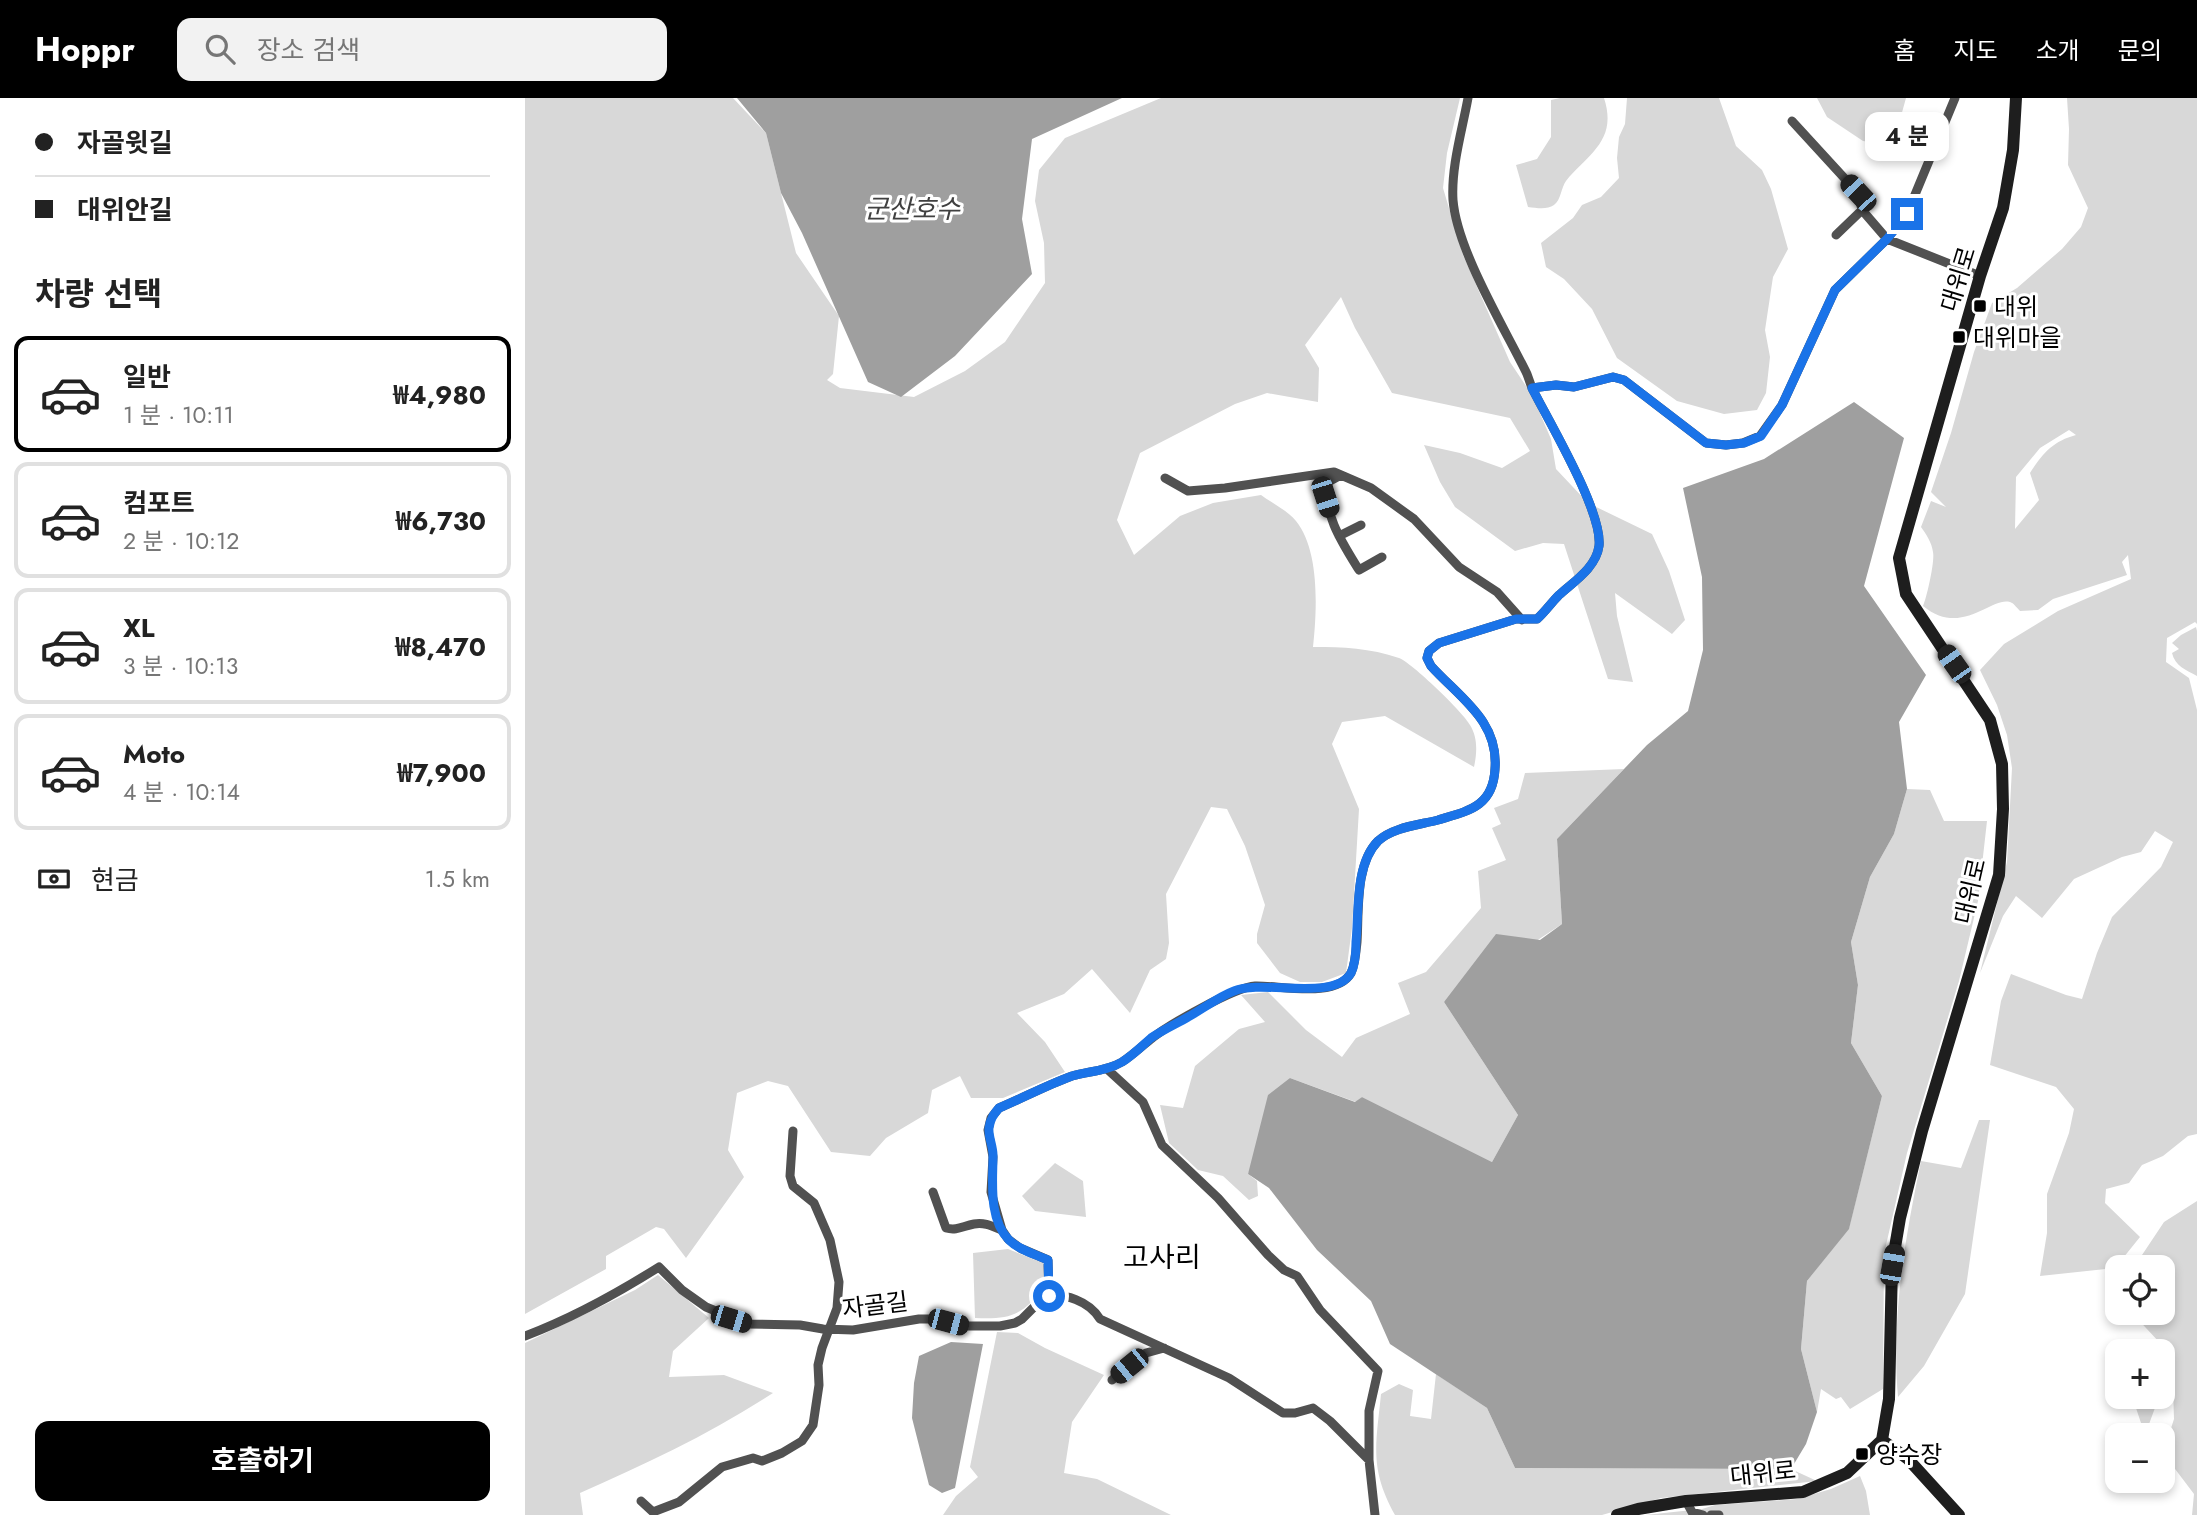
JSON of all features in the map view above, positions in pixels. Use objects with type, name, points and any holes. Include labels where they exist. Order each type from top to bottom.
[{"type":"main road","name":"대위로","points":[[1617,1515],[1686,1501],[1803,1492],[1847,1473],[1882,1440],[1889,1399],[1892,1265],[1900,1219],[1922,1131],[1999,875],[2003,809],[2002,764],[1990,720],[1906,594],[1899,558],[1980,276],[2003,208],[2013,150],[2016,98]]},
{"type":"main road","points":[[1882,1440],[1908,1459],[1953,1512]]},
{"type":"street","points":[[1369,1460],[1331,1421],[1313,1408],[1283,1413],[1229,1378],[1100,1319],[1096,1311],[1067,1296],[1049,1296],[1048,1260],[1020,1248],[1008,1239],[1002,1230],[991,1192],[993,1157],[988,1130],[991,1118],[999,1108],[1070,1077],[1107,1069],[1139,1050],[1153,1037],[1233,991],[1252,986],[1312,989],[1342,982],[1351,974],[1356,954],[1363,867],[1368,853],[1381,839],[1402,829],[1463,812],[1487,799],[1495,771],[1494,741],[1479,716],[1431,666],[1427,658],[1429,651],[1439,643],[1516,619],[1537,619],[1559,595],[1573,585],[1593,561],[1599,547],[1596,519],[1585,491],[1532,388],[1464,244],[1453,202],[1453,182],[1468,98]]},
{"type":"street","points":[[1532,388],[1556,385],[1574,387],[1613,377],[1624,380],[1706,443],[1735,444],[1761,436],[1782,405],[1835,290],[1887,239],[1907,214],[1955,98]]},
{"type":"street","points":[[1792,121],[1858,193],[1862,210],[1887,239],[1980,276]]},
{"type":"street","points":[[1836,235],[1862,210]]},
{"type":"street","points":[[1165,478],[1188,491],[1334,472],[1371,488],[1414,519],[1459,567],[1497,592],[1522,620]]},
{"type":"street","points":[[1341,475],[1328,482],[1325,497],[1339,536],[1359,570],[1382,556]]},
{"type":"street","points":[[1339,536],[1361,525]]},
{"type":"street","points":[[1107,1069],[1143,1102],[1162,1145],[1218,1198],[1268,1255],[1284,1270],[1297,1276],[1320,1310],[1378,1371],[1369,1411],[1369,1460],[1375,1515]]},
{"type":"street","points":[[641,1501],[653,1512],[679,1502],[722,1466],[753,1458],[762,1461],[802,1441],[813,1425],[820,1385],[818,1365],[837,1308],[839,1282],[834,1256],[814,1203],[793,1186],[790,1176],[793,1131]]},
{"type":"street","points":[[933,1192],[946,1228],[955,1231],[976,1224],[988,1224],[1002,1230]]},
{"type":"street","name":"자골길","points":[[525,1336],[604,1301],[659,1266],[682,1290],[706,1307],[747,1324],[853,1330],[933,1319],[965,1326],[1000,1326],[1022,1319],[1033,1306],[1045,1296],[1049,1296]]},
{"type":"street","points":[[1112,1380],[1146,1353],[1164,1348]]},
{"type":"street","points":[[1686,1501],[1692,1512],[1703,1515]]},
{"type":"street","points":[[1711,1515],[1719,1515]]},
{"type":"shaded area","points":[[525,98],[733,98],[766,133],[796,253],[839,316],[833,374],[827,380],[840,388],[914,397],[965,371],[1005,342],[1045,283],[1044,243],[1035,201],[1039,170],[1065,138],[1161,98],[1460,98],[1447,153],[1443,188],[1463,255],[1510,362],[1532,395],[1551,439],[1556,469],[1588,503],[1652,534],[1669,571],[1685,620],[1672,634],[1615,593],[1617,616],[1633,682],[1608,679],[1564,544],[1543,543],[1515,551],[1455,507],[1440,482],[1424,445],[1460,453],[1502,468],[1530,451],[1510,418],[1392,393],[1355,328],[1341,297],[1305,345],[1319,368],[1318,402],[1267,393],[1235,404],[1140,453],[1117,520],[1134,555],[1180,516],[1213,503],[1261,495],[1296,521],[1309,548],[1316,599],[1313,647],[1356,649],[1399,658],[1437,688],[1473,730],[1476,746],[1474,767],[1385,716],[1342,722],[1332,744],[1359,809],[1352,928],[1346,973],[1322,982],[1300,982],[1280,973],[1257,943],[1265,905],[1245,846],[1227,809],[1211,807],[1166,894],[1169,943],[1166,959],[1150,970],[1130,1013],[1092,969],[1064,994],[1017,1013],[1045,1042],[1065,1072],[1003,1098],[971,1098],[960,1076],[932,1090],[928,1113],[886,1138],[870,1156],[831,1152],[788,1086],[768,1081],[737,1093],[728,1150],[744,1177],[686,1258],[664,1229],[656,1227],[606,1256],[606,1269],[525,1314]]},
{"type":"shaded area","points":[[1604,98],[1607,125],[1604,136],[1599,146],[1566,181],[1554,205],[1545,208],[1528,207],[1516,165],[1537,159],[1551,137],[1551,100]]},
{"type":"shaded area","points":[[1627,98],[1719,98],[1736,146],[1762,170],[1771,189],[1788,249],[1773,277],[1765,330],[1770,357],[1766,393],[1757,410],[1724,414],[1677,401],[1617,358],[1592,309],[1564,279],[1546,267],[1541,243],[1573,218],[1582,205],[1601,197],[1619,178],[1619,137],[1625,124]]},
{"type":"shaded area","points":[[1817,98],[1906,98],[1893,145],[1863,141],[1827,117]]},
{"type":"shaded area","points":[[2067,98],[2197,98],[2197,624],[2195,622],[2167,638],[2166,662],[2189,678],[2197,710],[2197,1134],[2188,1136],[2163,1156],[2142,1165],[2129,1183],[2106,1189],[2105,1203],[2140,1237],[2125,1255],[2105,1255],[2105,1269],[2040,1276],[2047,1233],[2047,1194],[2069,1133],[2074,1109],[2056,1087],[1990,1065],[2001,1001],[2011,974],[2082,999],[2112,917],[2161,867],[2173,842],[2155,831],[2141,852],[2122,857],[2074,879],[2042,918],[2016,896],[2003,916],[1980,973],[2007,862],[2012,768],[2007,735],[1997,705],[1980,670],[2004,644],[2058,611],[2131,579],[2128,555],[2122,562],[2127,575],[2053,599],[2038,610],[2020,611],[2013,603],[2005,602],[1964,617],[1951,618],[1938,615],[1923,606],[1933,557],[1930,542],[1921,527],[1931,501],[1946,507],[1931,492],[1992,303],[2017,288],[2062,249],[2081,227],[2088,208],[2068,165]],"holes":[[[2069,430],[2076,435],[2049,449],[2030,473],[2039,500],[2015,529],[2016,477],[2040,448]]]},
{"type":"shaded area","points":[[2196,627],[2197,676],[2178,664],[2172,653],[2179,649],[2172,643]]},
{"type":"shaded area","points":[[1624,769],[1557,839],[1562,924],[1444,1002],[1518,1115],[1492,1162],[1362,1097],[1356,1102],[1290,1078],[1248,1174],[1257,1181],[1258,1196],[1249,1200],[1223,1176],[1198,1170],[1169,1143],[1160,1105],[1183,1108],[1195,1066],[1239,1029],[1265,1022],[1241,995],[1268,992],[1306,1030],[1342,1057],[1356,1038],[1410,1014],[1398,983],[1426,972],[1481,908],[1478,871],[1506,860],[1492,828],[1501,824],[1494,808],[1518,799],[1525,773]]},
{"type":"shaded area","points":[[1907,789],[1930,790],[1944,821],[1987,821],[1978,901],[1959,981],[1907,1153],[1884,1254],[1883,1389],[1850,1409],[1841,1397],[1836,1399],[1821,1389],[1817,1412],[1801,1349],[1807,1281],[1849,1228],[1882,1096],[1851,1043],[1858,985],[1851,942],[1870,877],[1894,834]]},
{"type":"shaded area","points":[[1979,1120],[1990,1120],[1965,1294],[1924,1366],[1898,1397],[1898,1308],[1905,1249],[1921,1161],[1961,1168]]},
{"type":"shaded area","points":[[1055,1163],[1083,1181],[1086,1217],[1035,1211],[1022,1196]]},
{"type":"shaded area","points":[[2197,1201],[2197,1515],[2192,1515],[2194,1494],[2175,1469],[2175,1423],[2173,1423],[2175,1339],[2156,1339],[2143,1325],[2175,1325],[2175,1255],[2142,1255],[2164,1222]]},
{"type":"shaded area","points":[[1008,1249],[1043,1263],[1049,1282],[1033,1301],[1018,1312],[1000,1318],[975,1318],[973,1253]]},
{"type":"shaded area","points":[[658,1275],[709,1318],[673,1351],[669,1377],[724,1375],[773,1393],[678,1447],[580,1493],[583,1515],[525,1515],[525,1343],[635,1290]]},
{"type":"shaded area","points":[[997,1332],[1018,1333],[1104,1375],[1072,1422],[1064,1473],[1097,1479],[1171,1515],[943,1515],[956,1496],[978,1477],[970,1467]]},
{"type":"shaded area","points":[[1436,1374],[1487,1408],[1515,1468],[1791,1469],[1817,1481],[1661,1498],[1602,1515],[1395,1515],[1381,1483],[1376,1456],[1381,1394],[1399,1384],[1413,1390],[1410,1416],[1431,1419]]},
{"type":"shaded area","points":[[2136,1409],[2155,1409],[2149,1423],[2141,1423]]},
{"type":"shaded area","points":[[1860,1476],[1870,1515],[1645,1515],[1702,1509],[1715,1505],[1797,1499],[1831,1489]]},
{"type":"water","name":"군산호수","points":[[737,98],[1122,98],[1032,139],[1022,219],[1032,274],[955,356],[901,397],[868,382],[802,233],[781,193],[766,133]]},
{"type":"water","points":[[1854,402],[1904,438],[1864,586],[1926,675],[1899,722],[1907,789],[1894,834],[1870,877],[1851,942],[1858,985],[1851,1043],[1882,1096],[1849,1229],[1807,1281],[1801,1349],[1817,1412],[1806,1444],[1791,1469],[1515,1468],[1487,1408],[1390,1344],[1371,1301],[1317,1250],[1269,1188],[1248,1174],[1268,1095],[1290,1078],[1355,1102],[1362,1097],[1492,1162],[1518,1115],[1444,1002],[1496,934],[1540,940],[1562,924],[1557,839],[1647,745],[1688,711],[1703,650],[1702,577],[1683,488],[1764,459]]},
{"type":"water","points":[[951,1342],[983,1344],[955,1488],[942,1493],[929,1485],[912,1418],[914,1383],[919,1356]]},
{"type":"place","name":"대위","points":[[1980,306]]},
{"type":"place","name":"대위마을","points":[[1959,337]]},
{"type":"place","name":"양수장","points":[[1862,1454]]},
{"type":"district","name":"고사리","points":[[1162,1257]]},
{"type":"route","points":[[1049,1296],[1048,1260],[1020,1248],[1008,1239],[995,1208],[991,1192],[992,1142],[988,1130],[991,1118],[999,1108],[1070,1077],[1107,1069],[1122,1062],[1153,1037],[1233,991],[1252,986],[1312,989],[1342,982],[1351,974],[1356,954],[1363,867],[1368,853],[1381,839],[1402,829],[1463,812],[1487,799],[1495,771],[1494,741],[1479,716],[1431,666],[1427,658],[1429,651],[1439,643],[1516,619],[1537,619],[1559,595],[1573,585],[1593,561],[1599,547],[1596,519],[1585,491],[1532,388],[1556,385],[1574,387],[1613,377],[1624,380],[1706,443],[1744,443],[1761,436],[1782,405],[1835,290],[1887,239],[1907,214]]}]
